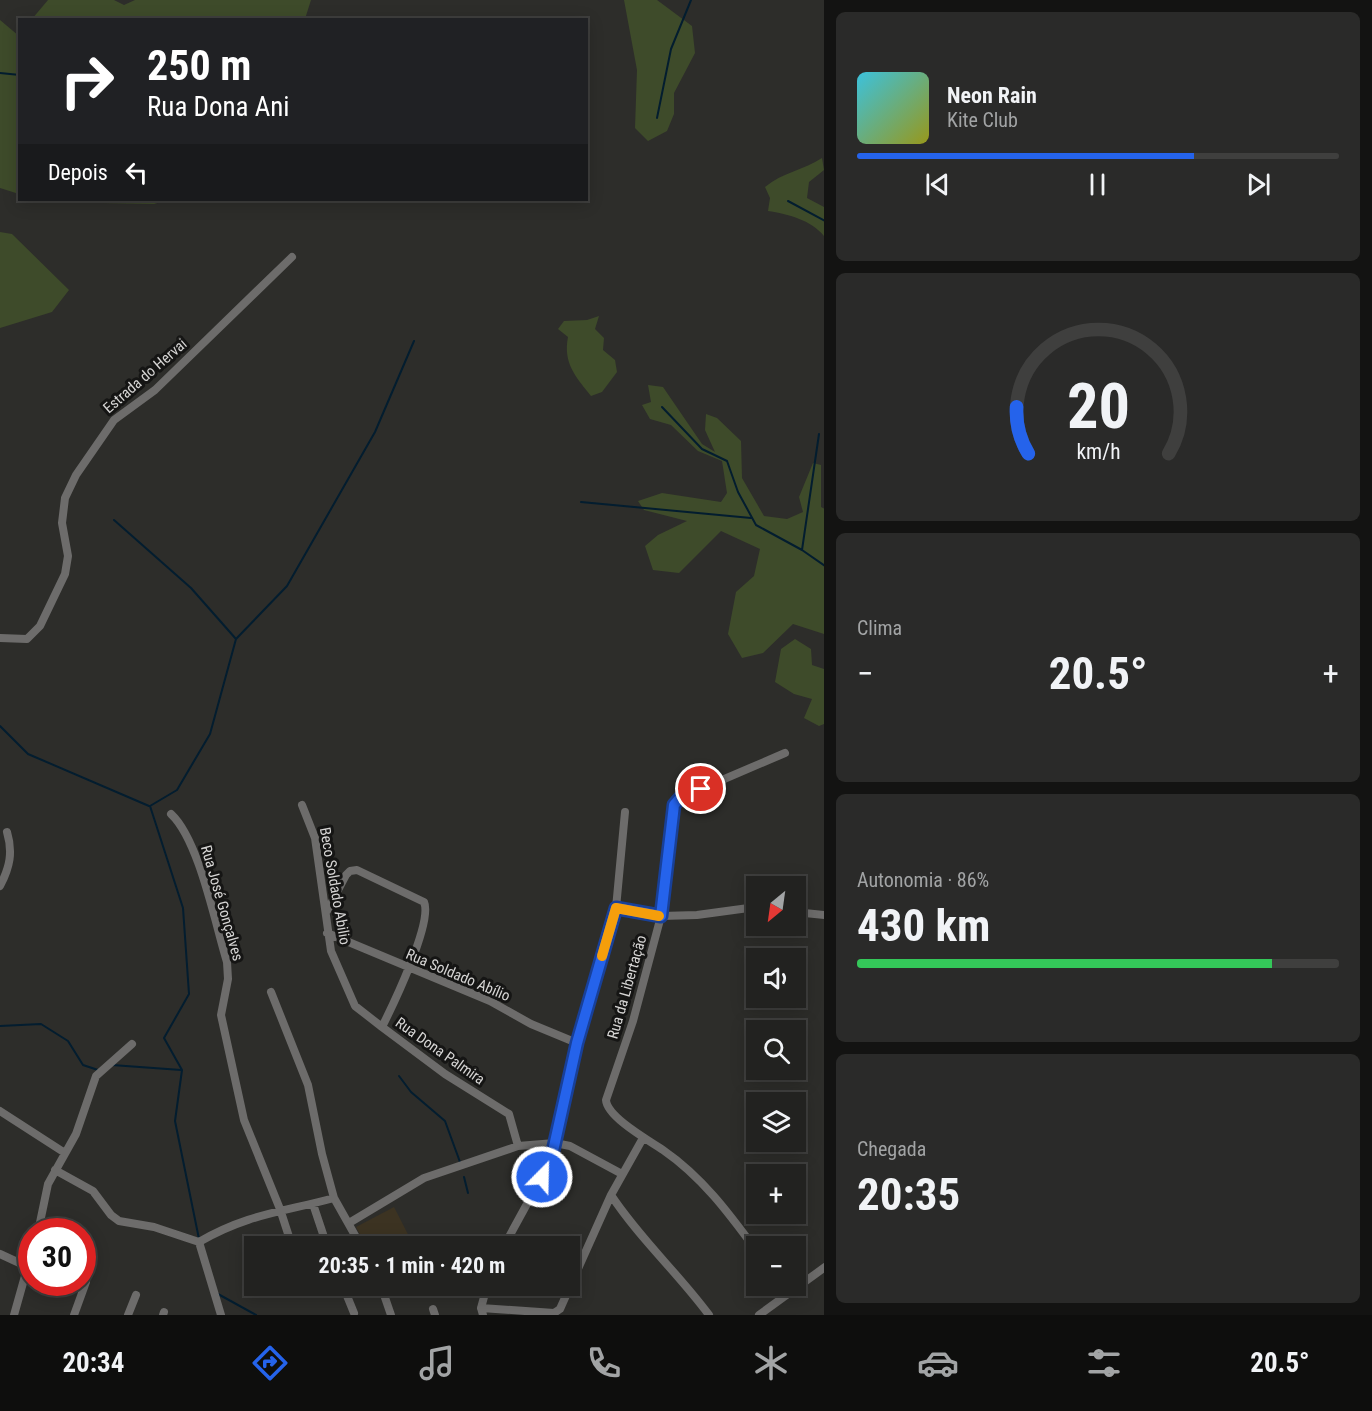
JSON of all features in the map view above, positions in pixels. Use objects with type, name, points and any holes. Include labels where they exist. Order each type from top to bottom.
[{"type":"street","name":"Estrada do Hervai","points":[[0,638],[27,639],[40,627],[65,574],[68,556],[62,522],[65,498],[76,475],[114,420],[155,390],[292,257]]},
{"type":"street","name":"Rua da Libertação","points":[[746,1237],[712,1191],[663,1150],[610,1112],[606,1100],[633,1021],[661,916],[674,805],[680,798],[785,753]]},
{"type":"street","name":"Beco Soldado Abilio","points":[[302,805],[315,838],[327,911],[327,933],[351,1000],[355,1006],[382,1027]]},
{"type":"street","points":[[509,1236],[551,1160],[577,1043],[616,908],[625,812]]},
{"type":"street","name":"Rua José Gonçalves","points":[[171,814],[183,825],[196,856],[227,962],[228,979],[221,1015],[244,1120],[289,1236]]},
{"type":"street","points":[[0,886],[11,859],[12,847],[7,832]]},
{"type":"street","name":"Rua Dona Palmira","points":[[327,911],[346,875],[350,871],[357,870],[424,902],[426,908],[423,926],[409,968],[382,1027],[445,1074],[509,1114],[518,1146]]},
{"type":"street","points":[[616,908],[661,916],[697,915],[746,908]]},
{"type":"street","points":[[806,913],[824,915]]},
{"type":"street","name":"Rua Soldado Abílio","points":[[327,933],[490,1001],[531,1024],[577,1043]]},
{"type":"street","points":[[271,992],[308,1084],[322,1154],[334,1197],[356,1236]]},
{"type":"street","points":[[41,1218],[48,1184],[76,1134],[96,1076],[132,1044]]},
{"type":"street","points":[[0,1111],[65,1153]]},
{"type":"street","points":[[485,1296],[482,1311],[554,1313],[560,1309],[611,1195],[643,1137]]},
{"type":"street","points":[[349,1223],[424,1178],[518,1146],[555,1143],[570,1146],[622,1174]]},
{"type":"street","points":[[55,1170],[93,1191],[111,1215],[119,1221],[154,1227],[199,1242]]},
{"type":"street","points":[[611,1195],[633,1228],[679,1275],[710,1315]]},
{"type":"street","points":[[199,1242],[225,1226],[280,1209],[313,1204],[334,1197]]},
{"type":"street","points":[[313,1204],[324,1236]]},
{"type":"street","points":[[199,1242],[221,1315]]},
{"type":"street","points":[[0,1254],[18,1262]]},
{"type":"street","points":[[806,1281],[824,1268]]},
{"type":"street","points":[[128,1315],[136,1295]]},
{"type":"street","points":[[14,1315],[19,1296]]},
{"type":"street","points":[[74,1315],[81,1296]]},
{"type":"street","points":[[348,1296],[354,1314]]},
{"type":"street","points":[[384,1296],[391,1315]]},
{"type":"street","points":[[759,1315],[785,1296]]},
{"type":"shaded area","points":[[394,1207],[409,1236],[361,1236],[356,1227]]},
{"type":"green space","points":[[48,0],[114,0],[124,5],[135,0],[311,0],[305,18],[33,18]]},
{"type":"green space","points":[[624,0],[657,0],[692,26],[695,53],[674,93],[674,114],[667,131],[648,141],[635,128],[637,70]]},
{"type":"green space","points":[[0,20],[18,35],[18,194],[0,188]]},
{"type":"green space","points":[[822,158],[824,170],[809,182],[807,198],[824,207],[824,236],[819,230],[799,219],[768,211],[770,198],[765,187]]},
{"type":"green space","points":[[46,201],[164,201],[154,204]]},
{"type":"green space","points":[[0,232],[12,234],[69,290],[52,312],[0,328]]},
{"type":"green space","points":[[599,316],[595,329],[604,338],[603,350],[615,360],[617,372],[602,392],[591,396],[575,375],[569,362],[568,337],[558,329],[564,321],[587,320]]},
{"type":"green space","points":[[648,385],[663,387],[702,444],[715,452],[705,430],[706,414],[717,418],[741,441],[742,478],[764,516],[787,519],[803,512],[799,497],[813,463],[821,465],[821,507],[824,508],[824,634],[793,624],[763,653],[742,658],[728,634],[736,592],[754,576],[760,549],[721,531],[679,573],[653,570],[645,546],[658,535],[687,521],[644,510],[638,501],[662,493],[721,502],[727,493],[722,461],[698,451],[671,425],[650,419],[642,405],[651,402]]},
{"type":"green space","points":[[795,639],[811,649],[812,665],[824,669],[824,724],[819,726],[804,718],[812,699],[794,694],[775,682],[781,649]]},
{"type":"waterway","points":[[657,118],[671,49],[691,0]]},
{"type":"waterway","points":[[0,73],[18,75]]},
{"type":"waterway","points":[[788,201],[824,220]]},
{"type":"waterway","points":[[199,1239],[175,1121],[182,1070],[164,1038],[189,994],[183,908],[150,806],[177,790],[210,734],[236,639],[287,586],[375,432],[414,341]]},
{"type":"waterway","points":[[662,407],[702,449],[727,461],[738,492],[756,525],[802,550],[824,565]]},
{"type":"waterway","points":[[802,550],[819,434]]},
{"type":"waterway","points":[[581,502],[751,518]]},
{"type":"waterway","points":[[114,520],[191,588],[236,639]]},
{"type":"waterway","points":[[0,726],[28,754],[149,806]]},
{"type":"waterway","points":[[0,1026],[41,1024],[68,1041],[83,1065],[98,1070]]},
{"type":"waterway","points":[[112,1065],[181,1070]]},
{"type":"waterway","points":[[399,1076],[411,1092],[445,1121],[460,1162]]},
{"type":"waterway","points":[[464,1177],[468,1193]]},
{"type":"waterway","points":[[218,1294],[256,1315]]},
{"type":"slow traffic","points":[[602,956],[616,908],[659,916]]},
{"type":"route","points":[[542,1177],[551,1160],[577,1043],[616,908],[661,916],[674,805],[680,798],[701,789]]}]
